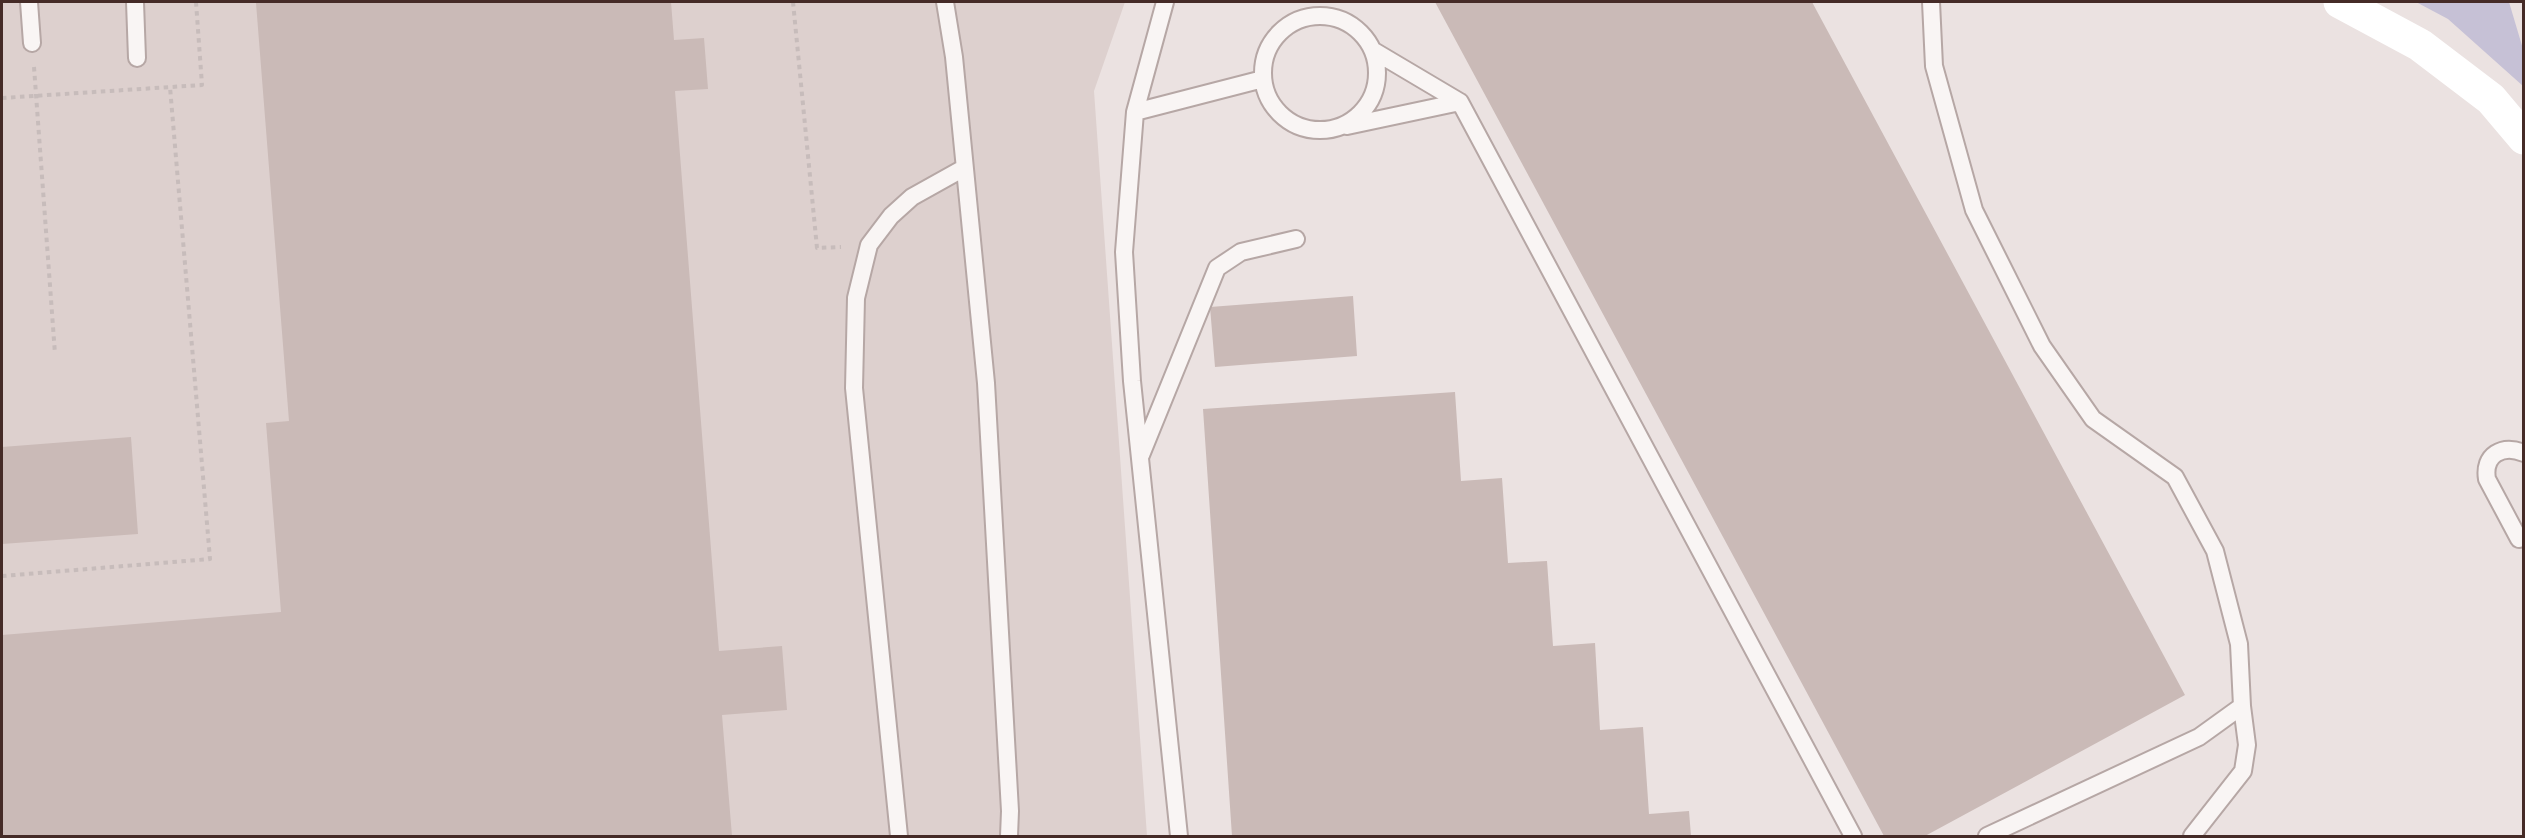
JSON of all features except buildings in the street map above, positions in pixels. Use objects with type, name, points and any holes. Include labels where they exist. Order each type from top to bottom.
[{"type":"main road","points":[[2340,2],[2420,45],[2491,99],[2523,138]]},
{"type":"lane","points":[[29,2],[32,43]]},
{"type":"lane","points":[[135,2],[137,58]]},
{"type":"lane","points":[[945,2],[954,57],[986,383],[1010,811],[1009,837]]},
{"type":"lane","points":[[1165,2],[1135,112],[1124,252],[1140,459],[1179,837]]},
{"type":"lane","points":[[1931,2],[1934,66],[1974,210],[2042,346],[2093,419],[2175,477],[2215,551],[2239,644],[2242,706],[2247,745],[2243,771],[2192,837]]},
{"type":"lane","points":[[1340,128],[1356,118],[1372,97],[1378,69],[1374,51],[1364,35],[1351,24],[1334,16],[1316,15],[1298,19],[1282,29],[1270,43],[1264,60],[1263,79],[1272,104],[1290,122],[1306,129],[1340,128],[1460,102]]},
{"type":"lane","points":[[1374,51],[1460,102],[1853,837]]},
{"type":"lane","points":[[1135,112],[1263,79]]},
{"type":"lane","points":[[899,837],[854,388],[856,298],[869,245],[891,216],[912,197],[964,168]]},
{"type":"lane","points":[[1140,459],[1217,268],[1241,252],[1296,239]]},
{"type":"lane","points":[[2519,539],[2487,479],[2486,470],[2488,461],[2502,450],[2523,453]]},
{"type":"lane","points":[[1987,837],[2199,737],[2242,706]]},
{"type":"path","points":[[793,2],[817,248],[869,245]]},
{"type":"path","points":[[32,43],[55,354]]},
{"type":"path","points":[[2,576],[210,559],[170,87]]},
{"type":"shaded area","points":[[2,2],[1125,2],[1094,91],[1147,836],[2,836]]},
{"type":"shaded area","points":[[2416,2],[2509,2],[2523,49],[2523,86],[2448,19]]}]
